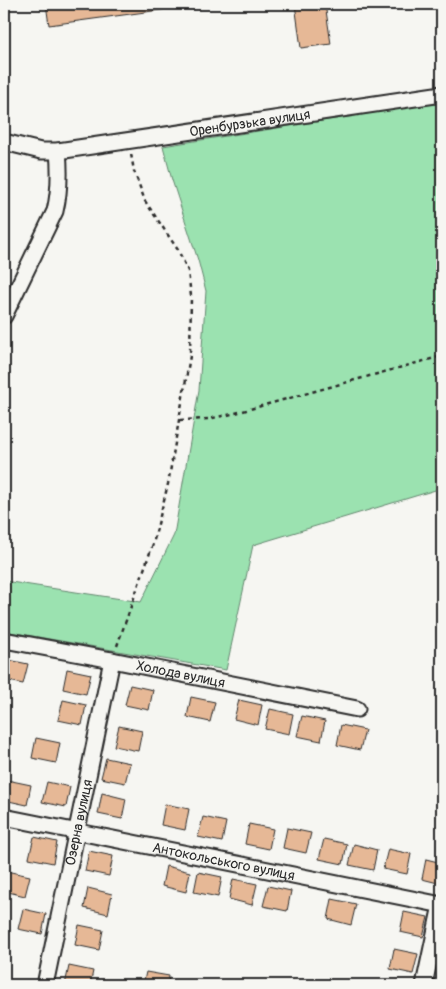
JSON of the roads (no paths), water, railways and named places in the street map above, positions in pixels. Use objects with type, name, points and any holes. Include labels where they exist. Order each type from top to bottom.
[{"type":"street","name":"Оренбурзька вулиця","points":[[4,142],[21,148],[58,151],[442,94]]},
{"type":"street","points":[[4,316],[54,211],[59,195],[58,151]]},
{"type":"street","name":"Холода вулиця","points":[[4,640],[357,709]]},
{"type":"street","name":"Озерна вулиця","points":[[45,985],[112,660]]},
{"type":"street","name":"Антокольського вулиця","points":[[4,817],[442,905]]},
{"type":"street","points":[[424,985],[442,905]]}]
